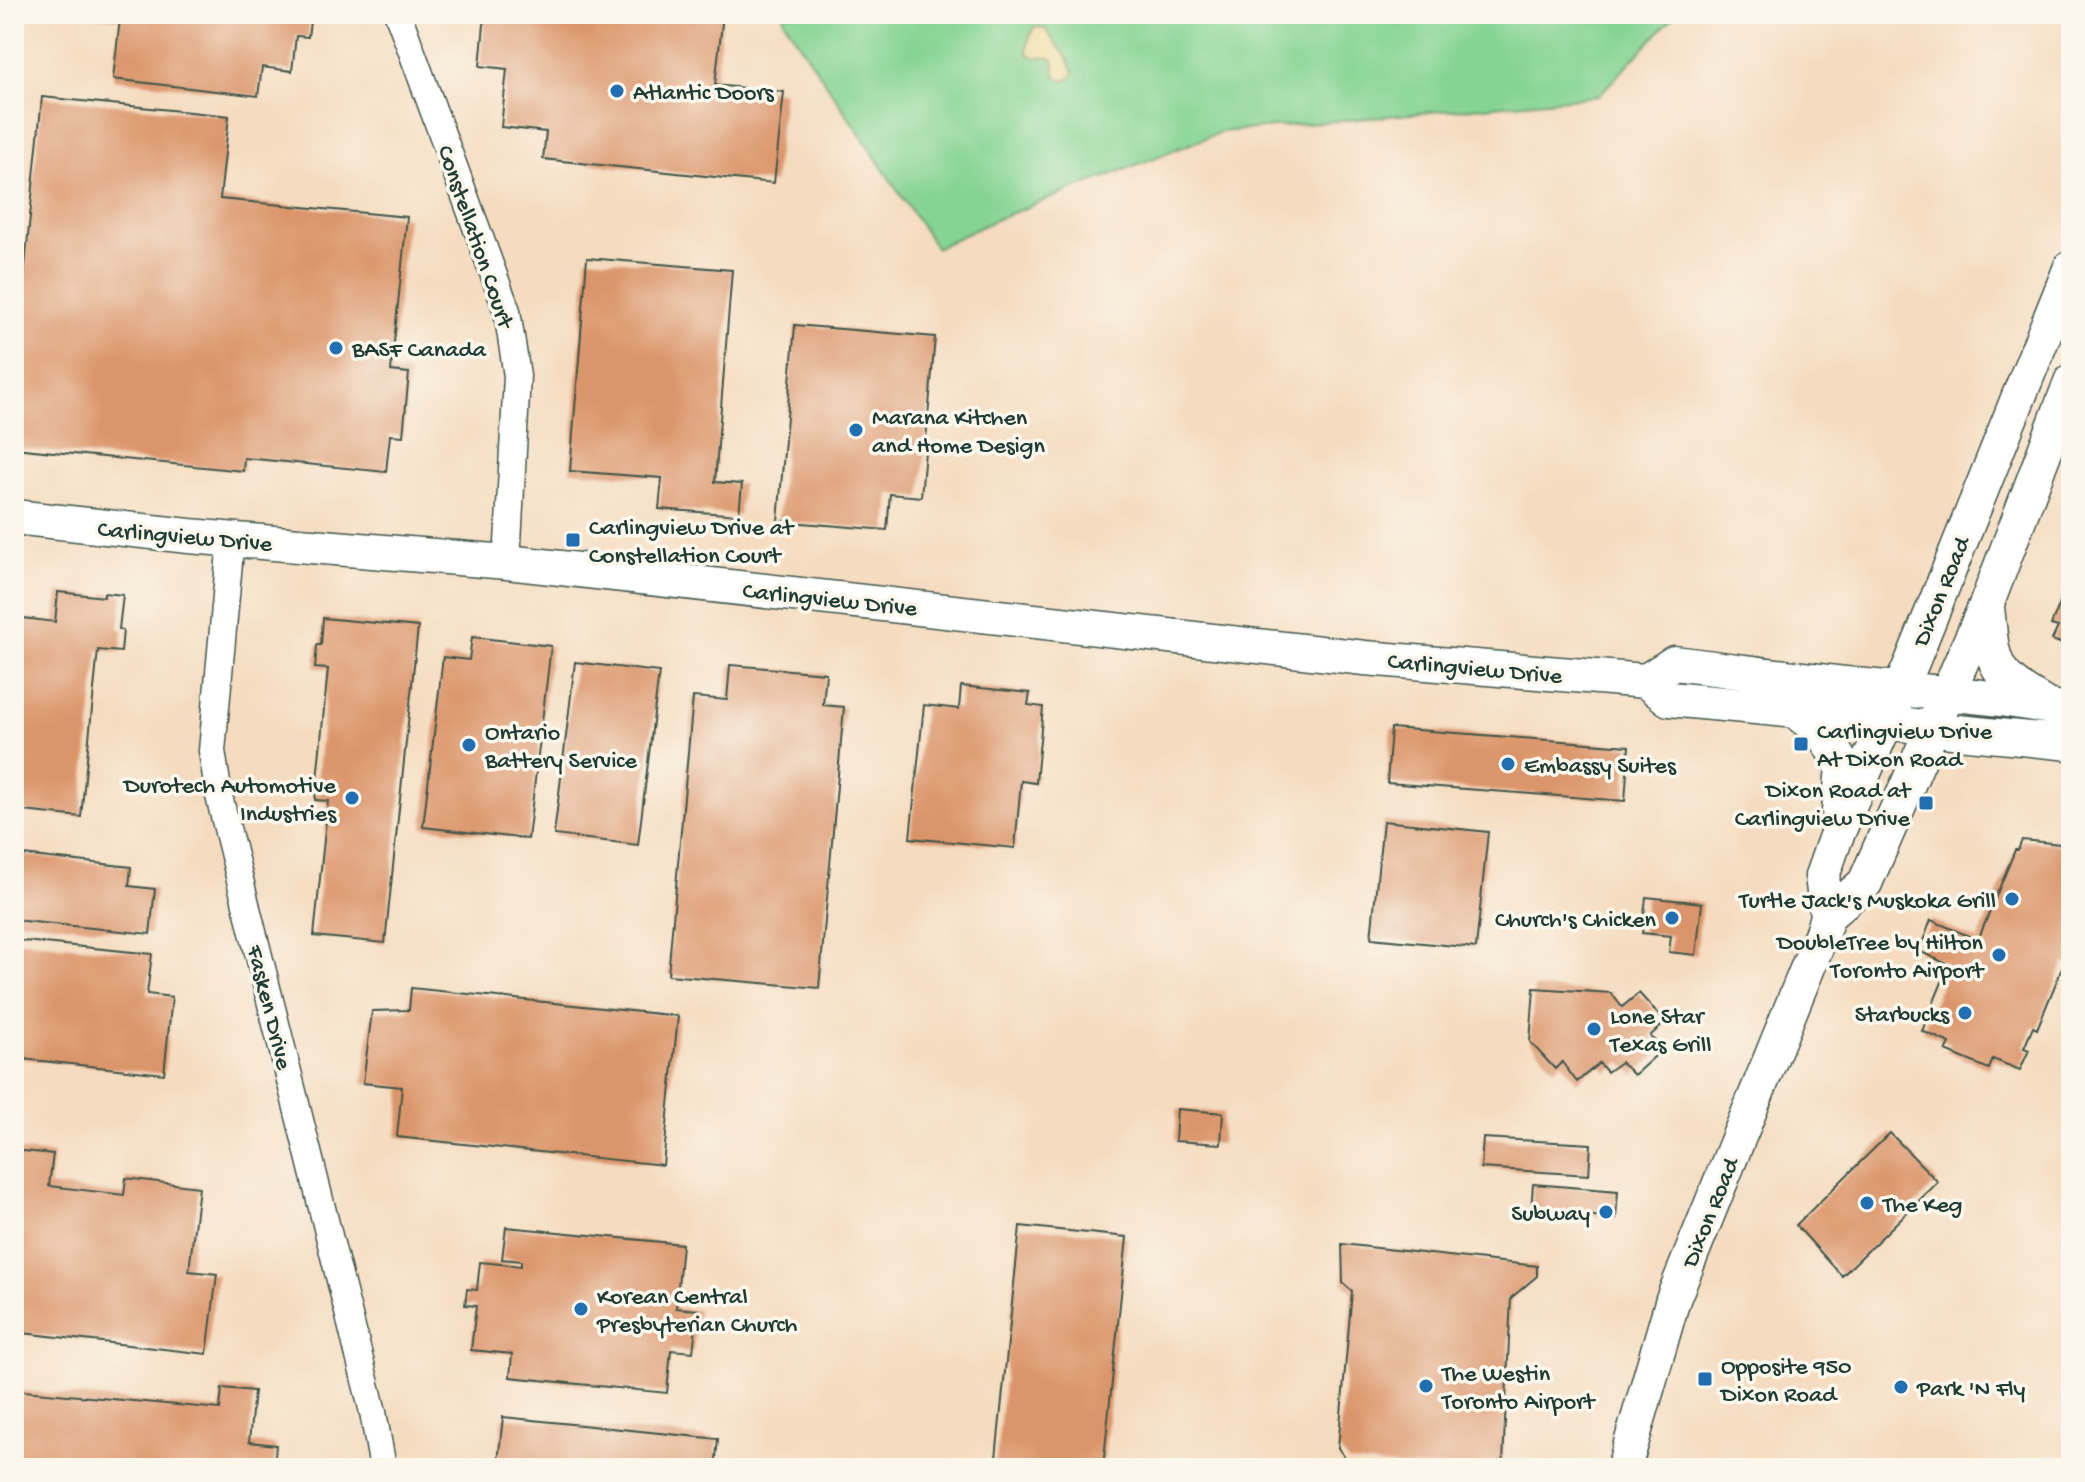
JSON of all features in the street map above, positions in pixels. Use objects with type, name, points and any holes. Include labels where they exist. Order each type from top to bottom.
[{"type":"main road","name":"Dixon Road","points":[[1827,916],[1822,876],[1835,839],[1912,662],[2071,267]]},
{"type":"main road","name":"Dixon Road","points":[[1624,1468],[1673,1299],[1827,916],[1865,883],[1987,603],[2071,382]]},
{"type":"main road","name":"Carlingview Drive","points":[[14,517],[231,540],[507,562],[1365,658],[1646,681],[1669,699],[2071,743]]},
{"type":"main road","points":[[1987,603],[1994,658],[2006,679],[2018,689],[2058,708]]},
{"type":"main road","points":[[1646,681],[1674,663],[2058,708]]},
{"type":"main road","points":[[1795,711],[1822,732],[1843,766],[1835,839]]},
{"type":"street","name":"Constellation Court","points":[[398,14],[507,311],[517,376],[507,562]]},
{"type":"street","name":"Fasken Drive","points":[[231,540],[212,751],[219,796],[373,1412],[383,1468]]},
{"type":"green space","points":[[783,14],[1676,14],[1598,96],[1221,132],[997,219],[936,248],[785,22]]},
{"type":"sand","points":[[1034,28],[1045,29],[1068,59],[1074,72],[1069,79],[1063,81],[1055,76],[1054,62],[1050,57],[1036,58],[1028,54],[1031,34]]},
{"type":"building","points":[[93,14],[311,14],[308,37],[296,36],[292,71],[262,67],[258,96],[113,79],[120,19]]},
{"type":"building","points":[[485,14],[723,14],[715,85],[784,92],[774,183],[543,159],[546,132],[501,127],[507,69],[480,66]]},
{"type":"building","points":[[42,97],[229,116],[220,199],[407,217],[391,371],[409,373],[403,436],[390,435],[386,472],[244,458],[243,471],[14,448],[14,376]]},
{"type":"building","points":[[587,258],[732,270],[715,482],[742,484],[739,515],[659,509],[662,478],[570,471]]},
{"type":"building","points":[[795,325],[935,337],[921,497],[890,494],[887,530],[778,521]]},
{"type":"building","points":[[2071,576],[2071,647],[2052,640],[2058,627],[2051,625]]},
{"type":"building","points":[[58,592],[104,597],[104,593],[123,595],[119,629],[123,630],[121,652],[98,650],[81,817],[14,810],[14,617],[55,622]]},
{"type":"building","points":[[323,618],[418,627],[385,943],[314,936],[328,801],[315,800],[328,669],[315,668]]},
{"type":"building","points":[[472,637],[551,646],[528,839],[423,827],[443,657],[469,660]]},
{"type":"building","points":[[575,662],[659,672],[638,845],[554,835]]},
{"type":"building","points":[[730,665],[826,673],[823,705],[844,707],[819,988],[668,975],[693,697],[727,700]]},
{"type":"building","points":[[961,686],[1030,693],[1028,705],[1043,707],[1036,783],[1021,781],[1015,848],[910,838],[924,705],[959,709]]},
{"type":"building","name":"Embassy Suites","points":[[1391,728],[1629,746],[1625,801],[1387,783]]},
{"type":"building","points":[[1383,821],[1488,832],[1476,948],[1371,938]]},
{"type":"building","name":"DoubleTree by Hilton Toronto Airport","points":[[2022,840],[2069,845],[2071,966],[2064,963],[2037,1029],[2033,1027],[2024,1048],[2029,1050],[2020,1070],[1993,1059],[1989,1069],[1946,1051],[1950,1043],[1922,1031],[1949,965],[1919,951],[1931,920],[1978,940]]},
{"type":"building","points":[[14,854],[131,867],[129,886],[155,889],[150,934],[14,920]]},
{"type":"building","name":"Church's Chicken","points":[[1646,897],[1702,903],[1696,955],[1669,952],[1671,936],[1642,933]]},
{"type":"building","points":[[14,940],[152,954],[147,994],[172,997],[164,1074],[14,1058]]},
{"type":"building","points":[[411,988],[678,1016],[663,1165],[397,1137],[402,1087],[363,1083],[372,1011],[409,1010]]},
{"type":"building","name":"Lone Star Texas Grill","points":[[1534,988],[1611,993],[1622,1007],[1639,993],[1665,1022],[1650,1036],[1663,1049],[1634,1075],[1621,1062],[1607,1072],[1599,1063],[1577,1082],[1562,1062],[1555,1069],[1530,1042]]},
{"type":"building","points":[[1177,1109],[1223,1113],[1221,1144],[1175,1141]]},
{"type":"building","name":"The Keg","points":[[1890,1133],[1938,1182],[1842,1276],[1796,1225]]},
{"type":"building","points":[[1483,1138],[1591,1144],[1589,1175],[1481,1168]]},
{"type":"building","points":[[14,1150],[53,1154],[49,1186],[124,1195],[126,1178],[199,1187],[189,1271],[217,1274],[207,1354],[14,1332]]},
{"type":"building","points":[[1533,1184],[1618,1191],[1616,1218],[1531,1211]]},
{"type":"building","points":[[1020,1226],[1127,1237],[1103,1468],[995,1468]]},
{"type":"building","name":"Korean Central Presbyterian Church","points":[[506,1227],[682,1244],[676,1308],[698,1310],[693,1352],[671,1350],[667,1393],[510,1377],[512,1354],[471,1350],[476,1306],[465,1305],[467,1289],[477,1290],[480,1262],[521,1266],[521,1261],[502,1259]]},
{"type":"building","name":"The Westin Toronto Airport","points":[[1342,1244],[1537,1266],[1537,1276],[1511,1298],[1503,1462],[1498,1468],[1414,1468],[1348,1462],[1338,1448],[1352,1291],[1343,1283]]},
{"type":"building","points":[[222,1388],[254,1391],[249,1442],[276,1445],[274,1468],[14,1468],[14,1390],[220,1409]]},
{"type":"building","points":[[503,1417],[718,1439],[715,1468],[493,1468],[493,1462],[498,1462]]},
{"type":"place","name":"Atlantic Doors","points":[[617,91]]},
{"type":"place","name":"BASF Canada","points":[[336,348]]},
{"type":"place","name":"Marana Kitchen and Home Design","points":[[856,430]]},
{"type":"place","name":"Carlingview Drive at Constellation Court","points":[[573,540]]},
{"type":"place","name":"Carlingview Drive At Dixon Road","points":[[1801,744]]},
{"type":"place","name":"Ontario Battery Service","points":[[469,745]]},
{"type":"place","name":"Embassy Suites","points":[[1508,764]]},
{"type":"place","name":"Durotech Automotive Industries","points":[[352,798]]},
{"type":"place","name":"Dixon Road at Carlingview Drive","points":[[1926,803]]},
{"type":"place","name":"Turtle Jack's Muskoka Grill","points":[[2012,899]]},
{"type":"place","name":"Church's Chicken","points":[[1672,918]]},
{"type":"place","name":"DoubleTree by Hilton Toronto Airport","points":[[1999,955]]},
{"type":"place","name":"Starbucks","points":[[1965,1013]]},
{"type":"place","name":"Lone Star Texas Grill","points":[[1594,1029]]},
{"type":"place","name":"The Keg","points":[[1867,1203]]},
{"type":"place","name":"Subway","points":[[1606,1212]]},
{"type":"place","name":"Korean Central Presbyterian Church","points":[[581,1309]]},
{"type":"place","name":"Opposite 950 Dixon Road","points":[[1705,1379]]},
{"type":"place","name":"The Westin Toronto Airport","points":[[1426,1386]]},
{"type":"place","name":"Park 'N Fly","points":[[1901,1387]]}]
